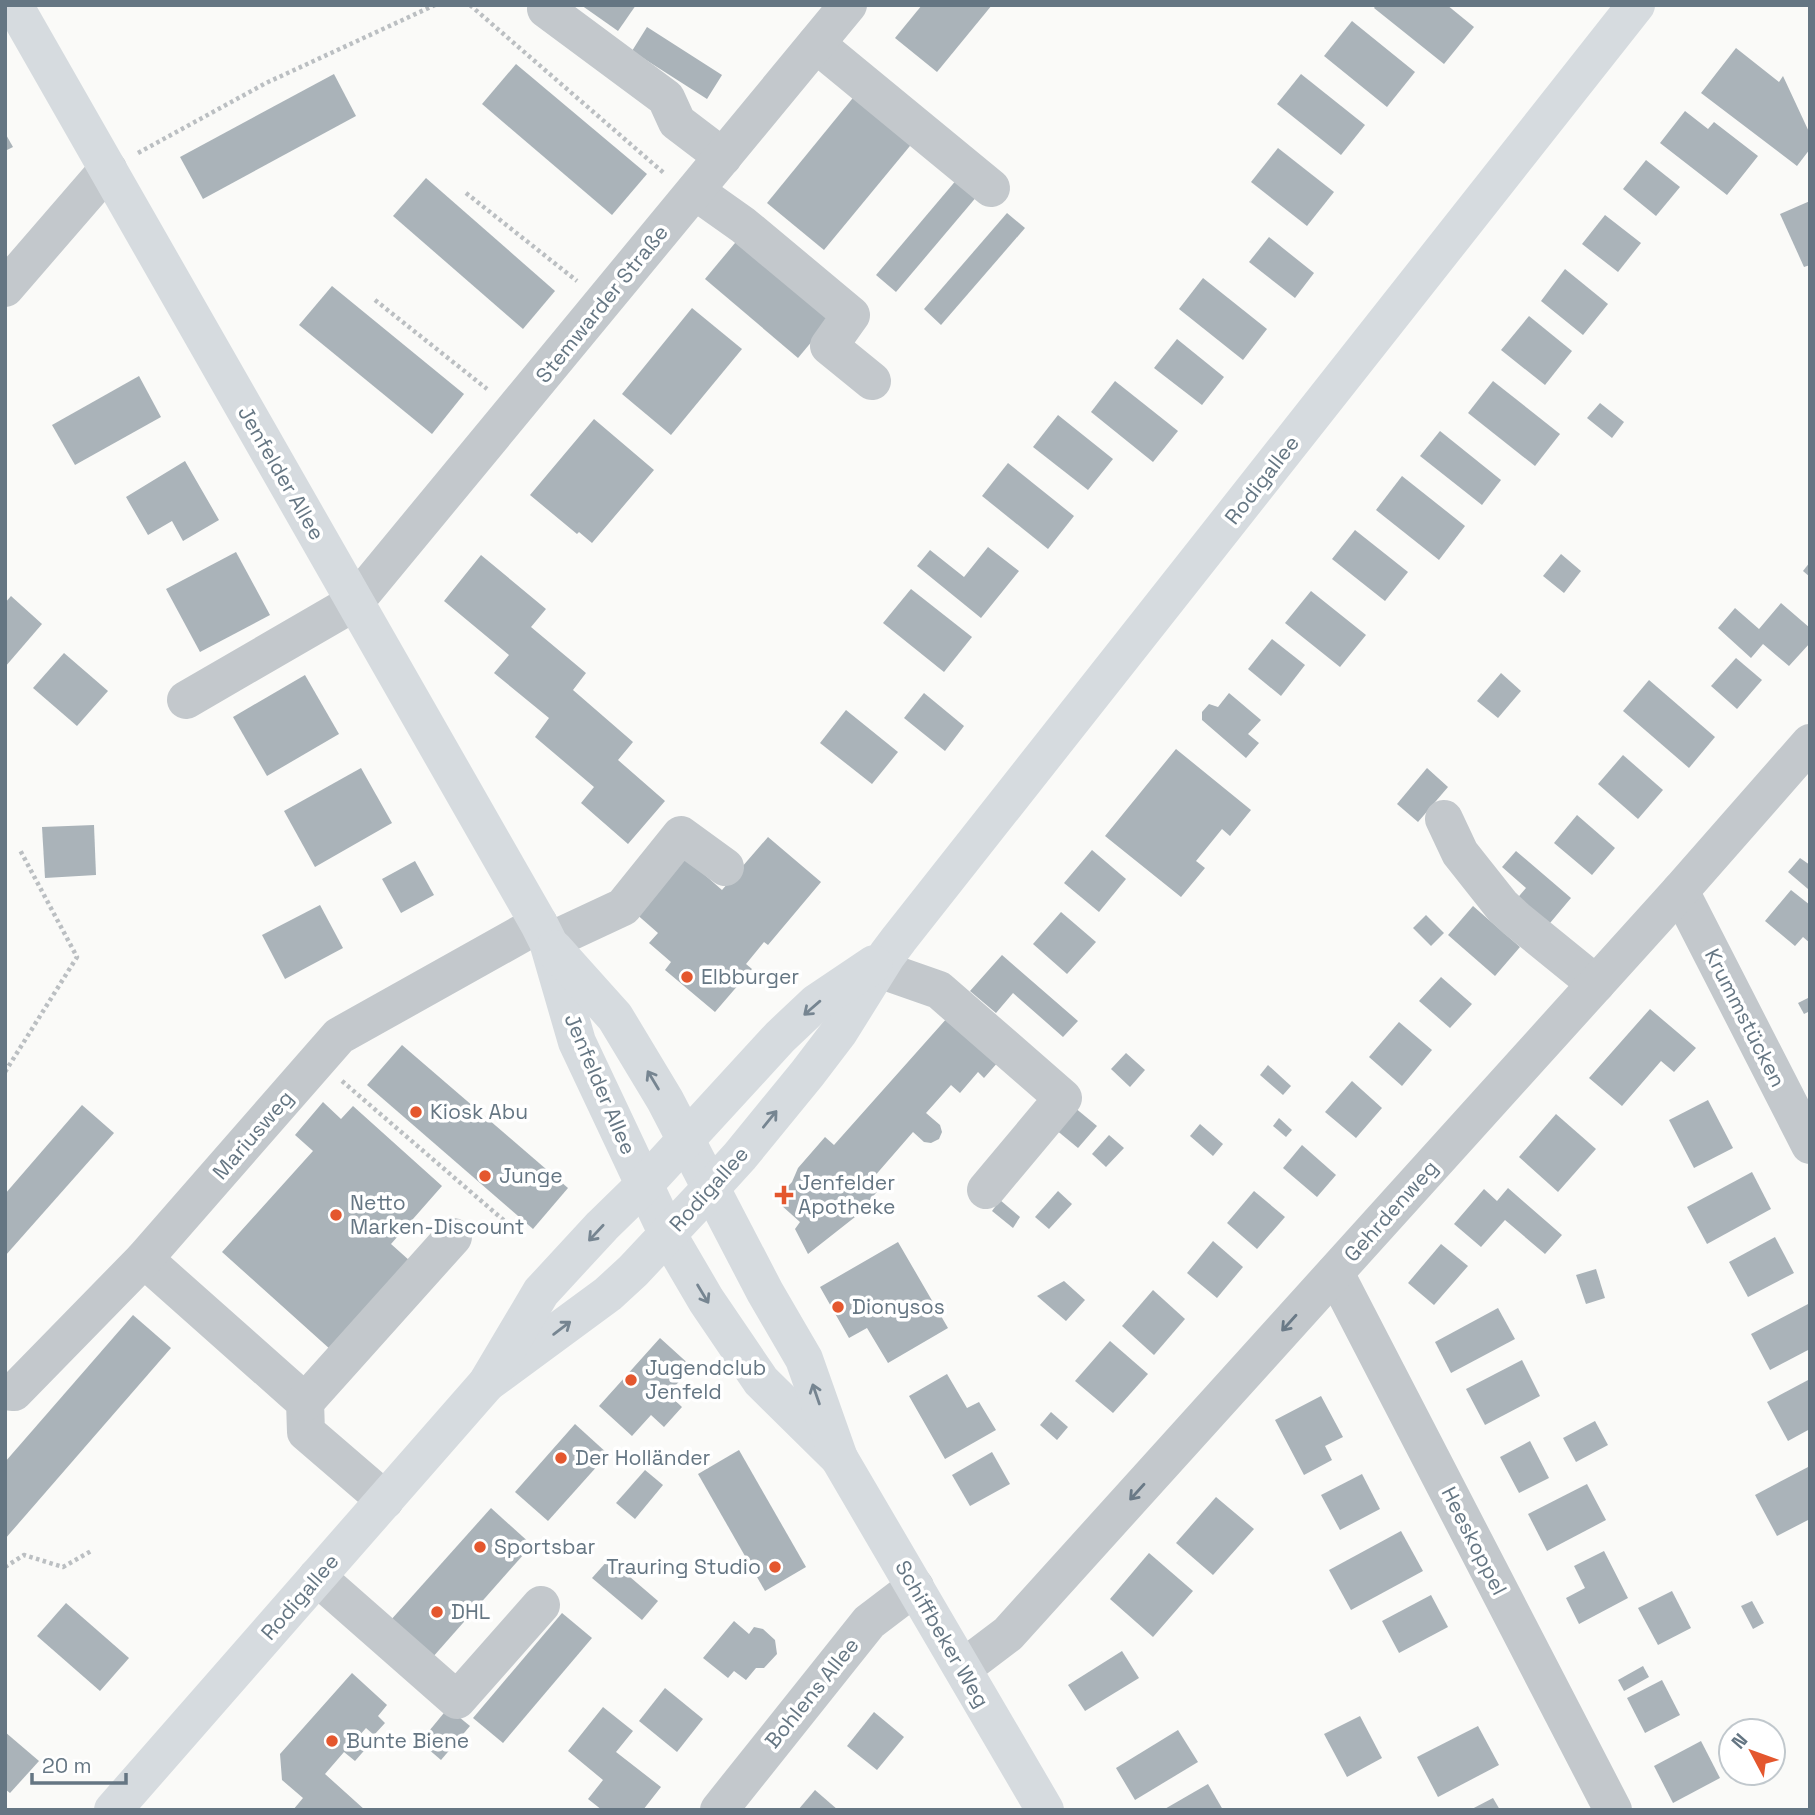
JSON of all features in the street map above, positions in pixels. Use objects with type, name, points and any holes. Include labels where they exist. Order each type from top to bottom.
[{"type":"main road","name":"Jenfelder Allee","points":[[14,5],[543,933],[615,1017],[686,1140]]},
{"type":"main road","name":"Rodigallee","points":[[487,1383],[608,1294],[668,1235],[740,1156],[839,1032],[883,961],[1636,5]]},
{"type":"main road","name":"Jenfelder Allee","points":[[543,933],[577,1042],[644,1185]]},
{"type":"main road","name":"Rodigallee","points":[[113,1810],[487,1383],[541,1292],[780,1037],[816,1003],[883,961]]},
{"type":"main road","name":"Schiffbeker Weg","points":[[686,1140],[765,1292],[804,1359],[839,1458],[1045,1810]]},
{"type":"main road","name":"Schiffbeker Weg","points":[[644,1185],[668,1235],[706,1300],[761,1381],[839,1458]]},
{"type":"street","name":"Stemwarder Straße","points":[[355,602],[848,5]]},
{"type":"street","points":[[546,9],[666,98],[677,122],[723,157]]},
{"type":"street","points":[[816,44],[991,188]]},
{"type":"street","points":[[5,288],[108,169]]},
{"type":"street","points":[[693,194],[743,225],[851,314],[829,346],[872,381]]},
{"type":"street","points":[[186,700],[355,602]]},
{"type":"street","name":"Gehrdenweg","points":[[962,1668],[1008,1634],[1680,891],[1810,743]]},
{"type":"street","points":[[1444,820],[1460,853],[1503,905],[1516,919],[1596,984]]},
{"type":"street","name":"Mariusweg","points":[[5,1391],[14,1392],[145,1259],[339,1036],[543,933],[622,907],[681,835],[725,867]]},
{"type":"street","name":"Krummstücken","points":[[1680,891],[1810,1145]]},
{"type":"street","points":[[883,961],[939,990],[1063,1098],[986,1190]]},
{"type":"street","points":[[385,1500],[306,1432],[305,1402],[453,1237]]},
{"type":"street","points":[[145,1259],[305,1402]]},
{"type":"street","name":"Heeskoppel","points":[[1335,1273],[1613,1810]]},
{"type":"street","points":[[317,1577],[457,1700],[541,1605]]},
{"type":"street","name":"Bohlens Allee","points":[[719,1810],[869,1622],[915,1587]]},
{"type":"path","points":[[108,169],[266,83],[435,5]]},
{"type":"path","points":[[470,5],[693,194]]},
{"type":"path","points":[[466,192],[603,302]]},
{"type":"path","points":[[376,300],[514,411]]},
{"type":"path","points":[[5,1072],[77,957],[20,850]]},
{"type":"path","points":[[318,1060],[522,1236]]},
{"type":"path","points":[[5,1567],[24,1555],[63,1567],[93,1550]]},
{"type":"building","points":[[581,5],[636,5],[618,31]]},
{"type":"building","points":[[922,5],[992,5],[937,72],[895,38]]},
{"type":"building","points":[[1376,5],[1447,5],[1474,27],[1444,64],[1374,8]]},
{"type":"building","points":[[1352,21],[1415,72],[1387,107],[1324,56]]},
{"type":"building","points":[[647,27],[722,75],[707,99],[632,51]]},
{"type":"building","points":[[1736,48],[1779,82],[1783,76],[1810,134],[1810,149],[1797,166],[1701,93]]},
{"type":"building","points":[[516,64],[647,174],[612,215],[482,104]]},
{"type":"building","points":[[334,74],[356,116],[203,199],[180,157]]},
{"type":"building","points":[[1301,74],[1365,125],[1341,155],[1277,104]]},
{"type":"building","points":[[861,88],[919,135],[824,250],[767,203]]},
{"type":"building","points":[[1685,111],[1708,129],[1714,122],[1758,156],[1727,195],[1660,143]]},
{"type":"building","points":[[5,133],[13,147],[5,151]]},
{"type":"building","points":[[1278,148],[1334,192],[1307,226],[1251,182]]},
{"type":"building","points":[[1646,160],[1680,187],[1656,216],[1623,189]]},
{"type":"building","points":[[426,178],[555,291],[523,329],[393,216]]},
{"type":"building","points":[[958,178],[978,195],[896,292],[876,275]]},
{"type":"building","points":[[1810,201],[1810,265],[1804,267],[1780,214]]},
{"type":"building","points":[[1007,213],[1025,228],[941,325],[924,309]]},
{"type":"building","points":[[1605,215],[1641,243],[1618,272],[1582,244]]},
{"type":"building","points":[[745,231],[838,310],[798,358],[705,279]]},
{"type":"building","points":[[1269,237],[1314,273],[1295,298],[1249,262]]},
{"type":"building","points":[[1565,269],[1608,304],[1583,335],[1541,301]]},
{"type":"building","points":[[1203,278],[1267,329],[1243,360],[1179,309]]},
{"type":"building","points":[[332,286],[464,394],[432,434],[299,325]]},
{"type":"building","points":[[692,308],[742,349],[671,435],[622,394]]},
{"type":"building","points":[[1529,316],[1572,351],[1545,385],[1501,350]]},
{"type":"building","points":[[1177,339],[1224,377],[1202,405],[1154,368]]},
{"type":"building","points":[[139,376],[161,417],[75,465],[52,425]]},
{"type":"building","points":[[1115,381],[1178,431],[1153,462],[1091,412]]},
{"type":"building","points":[[1493,381],[1560,434],[1535,466],[1468,413]]},
{"type":"building","points":[[1600,403],[1624,422],[1612,438],[1587,418]]},
{"type":"building","points":[[1058,415],[1113,459],[1088,490],[1033,447]]},
{"type":"building","points":[[594,419],[654,470],[592,543],[530,495]]},
{"type":"building","points":[[1440,431],[1501,480],[1482,505],[1420,456]]},
{"type":"building","points":[[185,461],[219,520],[183,541],[172,521],[148,535],[126,497]]},
{"type":"building","points":[[1008,463],[1074,516],[1048,549],[982,496]]},
{"type":"building","points":[[1402,476],[1465,526],[1439,560],[1376,510]]},
{"type":"building","points":[[1355,530],[1408,572],[1385,601],[1332,559]]},
{"type":"building","points":[[988,547],[1019,571],[981,618],[917,566],[930,550],[964,577]]},
{"type":"building","points":[[236,552],[270,615],[200,652],[166,589]]},
{"type":"building","points":[[1561,554],[1581,571],[1564,593],[1543,576]]},
{"type":"building","points":[[481,555],[546,609],[531,627],[586,673],[573,690],[633,742],[618,760],[665,801],[628,844],[581,803],[594,787],[535,737],[549,718],[494,673],[509,655],[444,601]]},
{"type":"building","points":[[1810,562],[1810,577],[1803,571]]},
{"type":"building","points":[[911,589],[972,637],[944,672],[883,623]]},
{"type":"building","points":[[1311,591],[1366,635],[1340,667],[1285,623]]},
{"type":"building","points":[[11,596],[42,624],[5,667],[5,603]]},
{"type":"building","points":[[1781,603],[1810,628],[1810,643],[1789,666],[1763,644],[1751,658],[1718,628],[1735,608],[1759,629]]},
{"type":"building","points":[[1272,639],[1305,665],[1281,696],[1248,669]]},
{"type":"building","points":[[64,653],[108,691],[77,726],[33,688]]},
{"type":"building","points":[[1736,658],[1762,680],[1737,709],[1711,686]]},
{"type":"building","points":[[1501,673],[1521,691],[1498,718],[1477,701]]},
{"type":"building","points":[[305,675],[339,734],[267,776],[233,717]]},
{"type":"building","points":[[1649,680],[1715,737],[1689,768],[1623,711]]},
{"type":"building","points":[[924,693],[964,726],[945,751],[904,718]]},
{"type":"building","points":[[1229,693],[1261,720],[1248,734],[1259,743],[1246,758],[1202,720],[1202,712],[1209,704],[1218,707]]},
{"type":"building","points":[[846,710],[898,752],[872,784],[820,743]]},
{"type":"building","points":[[1176,749],[1251,810],[1230,836],[1222,829],[1196,861],[1205,868],[1181,897],[1105,836]]},
{"type":"building","points":[[1623,755],[1663,790],[1638,819],[1598,784]]},
{"type":"building","points":[[361,768],[392,823],[315,867],[284,811]]},
{"type":"building","points":[[1427,768],[1448,787],[1418,822],[1397,804]]},
{"type":"building","points":[[1577,815],[1615,848],[1592,875],[1554,843]]},
{"type":"building","points":[[94,825],[96,875],[45,878],[42,827]]},
{"type":"building","points":[[768,837],[821,882],[768,945],[764,942],[746,964],[752,969],[715,1012],[665,970],[671,962],[649,943],[658,933],[634,912],[682,855],[722,890]]},
{"type":"building","points":[[1092,850],[1126,879],[1099,912],[1064,883]]},
{"type":"building","points":[[1516,851],[1571,898],[1545,929],[1514,902],[1526,888],[1502,867]]},
{"type":"building","points":[[1800,858],[1810,865],[1808,889],[1788,872]]},
{"type":"building","points":[[415,861],[434,895],[401,913],[382,879]]},
{"type":"building","points":[[1791,890],[1810,905],[1810,943],[1803,937],[1795,946],[1765,921]]},
{"type":"building","points":[[320,905],[343,948],[285,979],[262,935]]},
{"type":"building","points":[[1473,906],[1520,947],[1495,976],[1448,935]]},
{"type":"building","points":[[1061,912],[1096,942],[1067,974],[1033,944]]},
{"type":"building","points":[[1426,915],[1444,933],[1431,946],[1413,928]]},
{"type":"building","points":[[1002,955],[1078,1021],[1063,1037],[1013,993],[996,1013],[970,991]]},
{"type":"building","points":[[1441,977],[1472,1004],[1450,1028],[1419,1001]]},
{"type":"building","points":[[1810,997],[1810,1011],[1804,1014],[1798,1003]]},
{"type":"building","points":[[1650,1009],[1696,1048],[1674,1072],[1661,1061],[1622,1106],[1589,1078]]},
{"type":"building","points":[[948,1017],[999,1061],[984,1078],[978,1072],[960,1093],[951,1085],[926,1113],[940,1125],[942,1132],[939,1139],[931,1143],[924,1142],[913,1132],[873,1178],[882,1186],[855,1217],[808,1254],[795,1229],[800,1222],[781,1205],[779,1196],[792,1182],[798,1168],[825,1137],[834,1145]]},
{"type":"building","points":[[1399,1022],[1432,1050],[1402,1086],[1369,1057]]},
{"type":"building","points":[[402,1045],[568,1188],[533,1229],[367,1085]]},
{"type":"building","points":[[1126,1053],[1145,1070],[1130,1087],[1111,1069]]},
{"type":"building","points":[[1268,1065],[1291,1086],[1283,1095],[1260,1075]]},
{"type":"building","points":[[1352,1081],[1382,1108],[1356,1138],[1325,1112]]},
{"type":"building","points":[[1708,1100],[1733,1148],[1694,1168],[1669,1120]]},
{"type":"building","name":"Netto Marken-Discount","points":[[323,1102],[341,1119],[353,1106],[442,1186],[391,1244],[410,1261],[331,1350],[222,1252],[313,1151],[295,1135]]},
{"type":"building","points":[[82,1105],[114,1133],[5,1256],[5,1194]]},
{"type":"building","points":[[1074,1107],[1097,1126],[1078,1148],[1055,1129]]},
{"type":"building","points":[[1556,1114],[1596,1149],[1558,1192],[1519,1157]]},
{"type":"building","points":[[1279,1118],[1292,1130],[1286,1137],[1273,1126]]},
{"type":"building","points":[[1200,1124],[1223,1144],[1213,1156],[1190,1136]]},
{"type":"building","points":[[1109,1135],[1124,1148],[1106,1167],[1092,1154]]},
{"type":"building","points":[[1302,1145],[1336,1175],[1317,1197],[1283,1168]]},
{"type":"building","points":[[1752,1172],[1771,1209],[1707,1244],[1687,1207]]},
{"type":"building","points":[[1508,1188],[1562,1235],[1545,1254],[1505,1220],[1481,1247],[1454,1224],[1484,1189],[1497,1201]]},
{"type":"building","points":[[1058,1191],[1072,1204],[1049,1229],[1035,1217]]},
{"type":"building","points":[[1254,1191],[1285,1217],[1257,1249],[1227,1223]]},
{"type":"building","points":[[1000,1200],[1020,1217],[1013,1228],[992,1211]]},
{"type":"building","points":[[1775,1237],[1794,1273],[1748,1297],[1729,1262]]},
{"type":"building","points":[[1213,1241],[1243,1267],[1217,1298],[1187,1273]]},
{"type":"building","points":[[898,1242],[948,1328],[888,1363],[867,1328],[849,1338],[820,1287]]},
{"type":"building","points":[[1441,1244],[1468,1266],[1434,1305],[1408,1283]]},
{"type":"building","points":[[1596,1269],[1605,1298],[1586,1304],[1576,1275]]},
{"type":"building","points":[[1064,1281],[1085,1300],[1066,1321],[1037,1296]]},
{"type":"building","points":[[1153,1290],[1185,1319],[1154,1355],[1122,1326]]},
{"type":"building","points":[[1810,1303],[1810,1349],[1770,1370],[1751,1334]]},
{"type":"building","points":[[1498,1308],[1515,1339],[1451,1373],[1435,1342]]},
{"type":"building","points":[[133,1315],[171,1348],[5,1539],[5,1462]]},
{"type":"building","points":[[660,1338],[692,1367],[668,1394],[682,1407],[664,1427],[651,1415],[632,1436],[599,1406]]},
{"type":"building","points":[[1110,1341],[1148,1374],[1113,1413],[1075,1381]]},
{"type":"building","points":[[1522,1360],[1540,1396],[1485,1425],[1466,1389]]},
{"type":"building","points":[[947,1374],[967,1408],[979,1402],[996,1430],[945,1459],[909,1396]]},
{"type":"building","points":[[1810,1379],[1810,1429],[1788,1441],[1767,1402]]},
{"type":"building","points":[[1321,1396],[1343,1437],[1325,1446],[1332,1460],[1304,1475],[1275,1420]]},
{"type":"building","points":[[1051,1412],[1068,1427],[1057,1440],[1040,1425]]},
{"type":"building","points":[[1595,1421],[1608,1445],[1576,1462],[1563,1438]]},
{"type":"building","points":[[575,1424],[608,1454],[548,1521],[515,1492]]},
{"type":"building","points":[[1530,1441],[1549,1478],[1519,1493],[1500,1457]]},
{"type":"building","points":[[739,1450],[806,1567],[765,1591],[698,1474]]},
{"type":"building","points":[[992,1452],[1010,1484],[970,1506],[952,1475]]},
{"type":"building","points":[[1810,1466],[1810,1519],[1777,1536],[1755,1495]]},
{"type":"building","points":[[645,1470],[663,1485],[635,1519],[616,1503]]},
{"type":"building","points":[[1362,1474],[1380,1509],[1340,1530],[1321,1495]]},
{"type":"building","points":[[1587,1484],[1606,1520],[1547,1551],[1528,1514]]},
{"type":"building","points":[[1216,1497],[1254,1529],[1213,1575],[1176,1543]]},
{"type":"building","points":[[491,1508],[532,1545],[432,1658],[390,1621]]},
{"type":"building","points":[[1401,1531],[1423,1571],[1351,1610],[1329,1570]]},
{"type":"building","points":[[1604,1551],[1628,1598],[1579,1624],[1566,1598],[1585,1588],[1574,1566]]},
{"type":"building","points":[[1149,1553],[1193,1591],[1153,1637],[1110,1599]]},
{"type":"building","points":[[609,1559],[658,1601],[642,1620],[592,1578]]},
{"type":"building","points":[[1672,1591],[1691,1628],[1658,1645],[1638,1608]]},
{"type":"building","points":[[1431,1595],[1448,1627],[1399,1653],[1382,1621]]},
{"type":"building","points":[[1752,1601],[1764,1623],[1753,1629],[1741,1606]]},
{"type":"building","points":[[66,1603],[129,1658],[100,1691],[37,1636]]},
{"type":"building","points":[[562,1613],[592,1638],[503,1743],[473,1718]]},
{"type":"building","points":[[734,1621],[749,1634],[754,1627],[763,1629],[775,1640],[777,1654],[764,1668],[756,1668],[746,1680],[734,1671],[728,1678],[703,1658]]},
{"type":"building","points":[[1122,1651],[1139,1678],[1085,1711],[1068,1685]]},
{"type":"building","points":[[1643,1666],[1649,1677],[1624,1691],[1618,1680]]},
{"type":"building","points":[[352,1673],[387,1705],[378,1716],[385,1723],[374,1735],[366,1728],[359,1736],[369,1745],[355,1761],[344,1752],[325,1774],[365,1810],[293,1810],[303,1798],[282,1780],[280,1754]]},
{"type":"building","points":[[1662,1680],[1680,1715],[1645,1733],[1627,1698]]},
{"type":"building","points":[[665,1688],[703,1719],[677,1752],[639,1721]]},
{"type":"building","points":[[603,1707],[633,1731],[616,1752],[661,1787],[643,1810],[602,1810],[588,1799],[603,1780],[568,1751]]},
{"type":"building","points":[[448,1708],[470,1726],[441,1760],[420,1742]]},
{"type":"building","points":[[874,1712],[904,1737],[877,1770],[847,1746]]},
{"type":"building","points":[[1360,1716],[1382,1758],[1347,1777],[1324,1734]]},
{"type":"building","points":[[1478,1726],[1499,1765],[1438,1797],[1417,1757]]},
{"type":"building","points":[[1178,1730],[1198,1762],[1135,1800],[1116,1768]]},
{"type":"building","points":[[5,1732],[39,1761],[10,1793],[5,1789]]},
{"type":"building","points":[[1701,1741],[1717,1772],[1717,1780],[1673,1803],[1654,1766]]},
{"type":"building","points":[[1208,1784],[1223,1810],[1163,1810]]},
{"type":"building","points":[[815,1790],[838,1810],[798,1810]]},
{"type":"building","points":[[1493,1798],[1500,1810],[1470,1810]]},
{"type":"place","name":"Elbburger","points":[[687,977]]},
{"type":"place","name":"Kiosk Abu","points":[[416,1112]]},
{"type":"place","name":"Junge","points":[[485,1176]]},
{"type":"place","name":"Jenfelder Apotheke","points":[[784,1195]]},
{"type":"place","name":"Netto Marken-Discount","points":[[336,1215]]},
{"type":"place","name":"Dionysos","points":[[838,1307]]},
{"type":"place","name":"Jugendclub Jenfeld","points":[[631,1380]]},
{"type":"place","name":"Der Holländer","points":[[561,1458]]},
{"type":"place","name":"Sportsbar","points":[[480,1547]]},
{"type":"place","name":"Trauring Studio","points":[[775,1567]]},
{"type":"place","name":"DHL","points":[[437,1612]]},
{"type":"place","name":"Bunte Biene","points":[[332,1741]]}]
